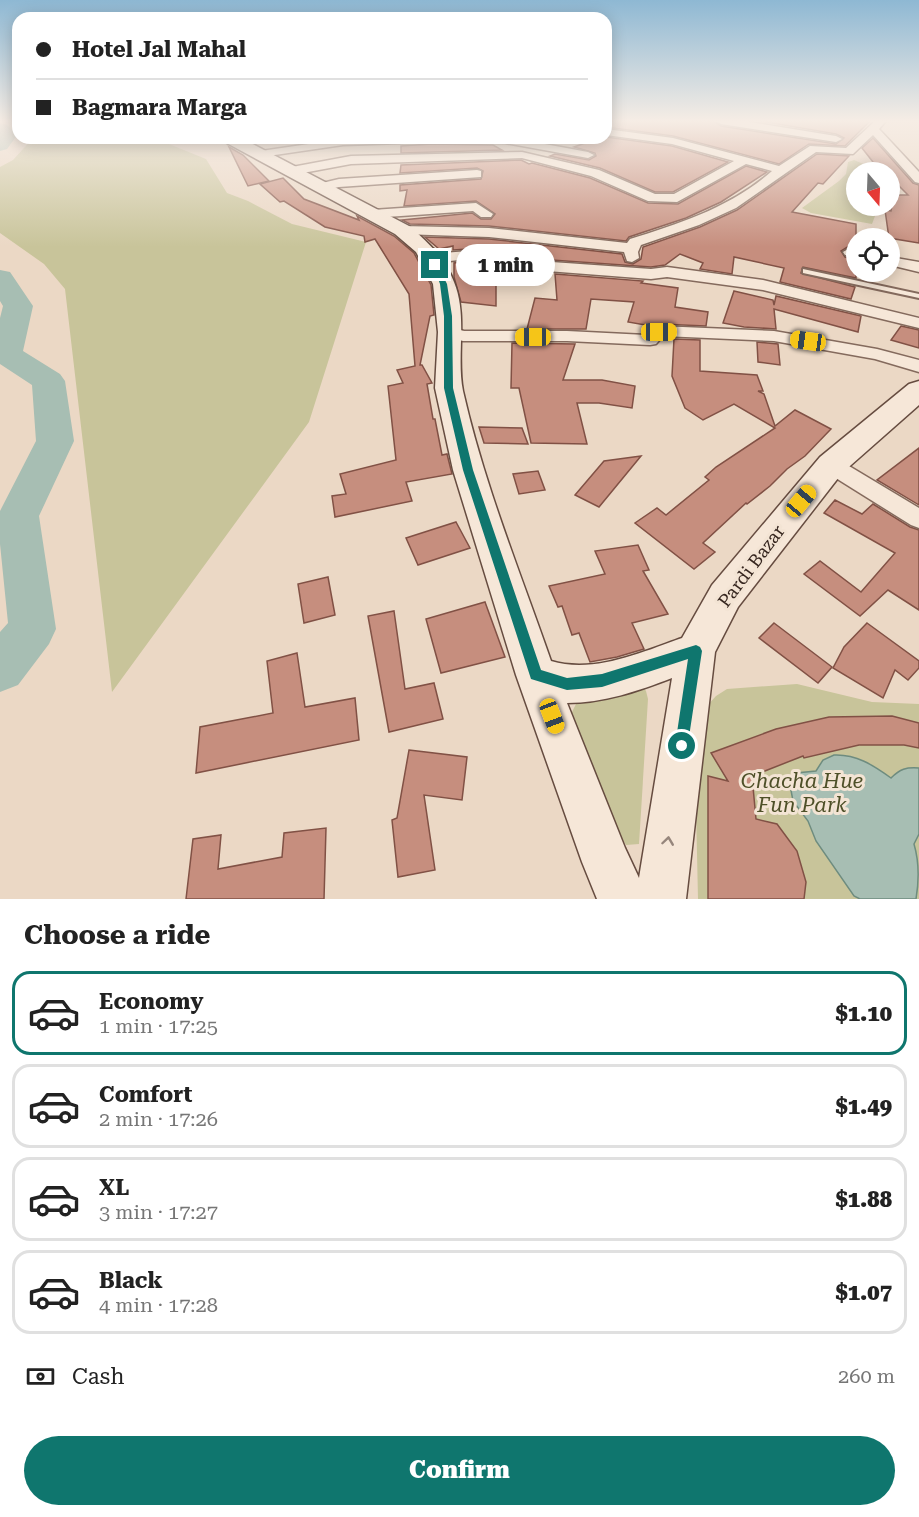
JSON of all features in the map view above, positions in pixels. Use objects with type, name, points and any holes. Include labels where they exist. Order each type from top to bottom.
[{"type":"main road","points":[[277,163],[402,230],[423,248],[444,284],[450,332],[449,388],[468,470],[536,675],[606,862],[623,899]]},
{"type":"main road","name":"Pardi Bazar","points":[[661,899],[696,651],[725,596],[831,465],[919,390]]},
{"type":"main road","points":[[536,675],[567,684],[602,680],[696,651]]},
{"type":"street","points":[[292,171],[335,163]]},
{"type":"street","points":[[556,163],[595,172],[653,198],[664,199],[677,198],[739,163]]},
{"type":"street","points":[[759,163],[781,170]]},
{"type":"street","points":[[634,272],[631,252],[635,242],[746,199],[792,163]]},
{"type":"street","points":[[904,163],[919,179]]},
{"type":"street","points":[[322,188],[339,183],[477,174]]},
{"type":"street","points":[[372,214],[476,207],[486,214]]},
{"type":"street","points":[[402,230],[464,229],[633,248]]},
{"type":"street","points":[[423,248],[441,258],[468,255],[508,263],[634,272],[667,272],[764,285],[919,323]]},
{"type":"street","points":[[900,263],[919,267]]},
{"type":"street","points":[[450,332],[463,336],[567,336],[650,340],[659,332],[774,336],[877,354],[919,366]]},
{"type":"street","points":[[831,465],[919,519]]},
{"type":"lane","points":[[806,271],[919,296]]},
{"type":"green space","points":[[8,163],[208,163],[227,193],[248,201],[292,224],[366,242],[309,422],[112,692],[65,289],[44,264],[0,233],[0,167]]},
{"type":"green space","points":[[846,174],[846,216],[875,216],[872,224],[811,213],[802,208]]},
{"type":"green space","points":[[639,682],[646,691],[648,699],[639,844],[626,845],[615,827],[571,714],[577,702]]},
{"type":"green space","name":"Chacha Hue Fun Park","points":[[797,684],[872,702],[919,704],[919,899],[698,899],[696,808],[705,708],[716,696],[727,689]]},
{"type":"shaded area","points":[[834,755],[850,756],[864,761],[891,778],[904,769],[919,768],[919,834],[914,844],[918,871],[916,899],[860,899],[854,896],[816,841],[808,821],[793,801],[790,785],[796,773],[816,771],[823,760]]},
{"type":"building","points":[[237,163],[251,163],[269,181],[248,186]]},
{"type":"building","points":[[532,163],[590,178],[648,203],[678,204],[746,166],[767,172],[721,202],[686,218],[629,237],[626,241],[489,226],[410,224],[402,220],[472,213],[481,219],[491,219],[495,214],[476,201],[404,206],[407,190],[400,191],[400,185],[481,179],[483,171],[477,168],[400,173],[401,165]]},
{"type":"building","points":[[579,163],[726,163],[673,192],[655,192],[600,168]]},
{"type":"building","points":[[804,163],[843,163],[823,184],[818,183],[792,212],[856,224],[856,228],[846,228],[846,248],[841,251],[846,257],[846,276],[803,267],[801,273],[855,287],[851,299],[780,282],[784,268],[734,257],[732,274],[700,269],[703,263],[680,254],[665,265],[651,267],[509,257],[468,249],[453,250],[453,246],[439,249],[425,237],[489,239],[622,254],[625,262],[633,264],[641,259],[643,247],[700,227],[737,210]]},
{"type":"building","points":[[900,168],[913,183],[919,185],[919,243],[900,240],[900,228],[888,228],[886,216],[900,216],[900,195],[908,195],[900,187]]},
{"type":"building","points":[[283,178],[304,199],[359,220],[357,216],[394,236],[414,253],[431,285],[434,315],[430,316],[420,365],[432,383],[427,384],[433,419],[435,419],[442,455],[447,454],[452,474],[406,482],[412,501],[335,517],[332,496],[346,494],[340,474],[396,460],[388,386],[403,383],[397,370],[415,366],[409,294],[375,239],[365,242],[364,236],[325,227],[284,201],[280,202],[260,184]]},
{"type":"building","points":[[468,261],[496,268],[496,306],[461,302],[454,277],[454,263]]},
{"type":"building","points":[[555,274],[643,281],[641,283],[678,288],[675,307],[708,312],[706,326],[659,324],[651,326],[628,322],[634,302],[591,299],[586,329],[527,329],[535,298],[557,300]]},
{"type":"building","points":[[734,291],[773,300],[774,305],[776,296],[861,316],[858,332],[774,309],[776,329],[723,323]]},
{"type":"building","points":[[901,326],[919,330],[919,348],[891,340]]},
{"type":"building","points":[[674,339],[700,340],[700,371],[757,375],[763,391],[758,391],[764,394],[775,426],[795,410],[831,429],[805,456],[746,503],[703,543],[715,552],[694,569],[635,523],[657,508],[666,515],[709,480],[705,477],[716,467],[775,428],[734,404],[703,420],[685,408],[672,376]]},
{"type":"building","points":[[757,342],[778,344],[780,365],[758,362]]},
{"type":"building","points":[[512,343],[575,344],[563,380],[602,380],[635,386],[632,408],[599,403],[577,403],[587,444],[531,443],[519,388],[511,388]]},
{"type":"building","points":[[479,427],[522,428],[528,444],[484,443]]},
{"type":"building","points":[[919,448],[919,505],[877,480]]},
{"type":"building","points":[[641,456],[599,507],[575,495],[604,461]]},
{"type":"building","points":[[538,471],[545,490],[519,494],[513,474]]},
{"type":"building","points":[[835,500],[862,514],[873,504],[910,527],[919,530],[919,610],[888,590],[860,616],[804,574],[820,561],[861,592],[895,553],[824,513]]},
{"type":"building","points":[[456,522],[470,548],[418,565],[406,538]]},
{"type":"building","points":[[638,545],[649,570],[643,571],[668,614],[632,623],[644,649],[590,662],[579,633],[572,635],[562,606],[558,607],[549,586],[605,574],[595,551]]},
{"type":"building","points":[[328,577],[335,615],[304,623],[298,584]]},
{"type":"building","points":[[485,602],[505,657],[441,673],[426,619]]},
{"type":"building","points":[[394,611],[405,689],[434,683],[443,719],[389,732],[368,616]]},
{"type":"building","points":[[774,623],[832,667],[818,683],[759,638]]},
{"type":"building","points":[[867,623],[919,661],[919,668],[908,680],[895,670],[883,698],[833,668],[844,647]]},
{"type":"building","points":[[297,653],[305,707],[355,698],[359,740],[196,773],[200,727],[273,713],[267,661]]},
{"type":"building","points":[[892,716],[919,723],[919,748],[904,745],[859,745],[804,758],[803,756],[752,776],[756,819],[777,824],[797,851],[806,882],[804,899],[708,899],[708,776],[728,781],[711,753],[776,729],[829,717]]},
{"type":"building","points":[[409,750],[467,757],[462,800],[424,795],[435,870],[398,877],[392,820],[397,818]]},
{"type":"building","points":[[326,828],[324,899],[186,899],[193,839],[221,835],[218,869],[282,857],[284,833]]},
{"type":"waterway","points":[[0,278],[18,306],[6,354],[48,381],[55,441],[18,516],[32,629],[0,669]]},
{"type":"route","points":[[435,265],[444,284],[450,332],[449,388],[468,470],[497,550],[536,675],[567,684],[602,680],[696,651],[682,746]]}]
